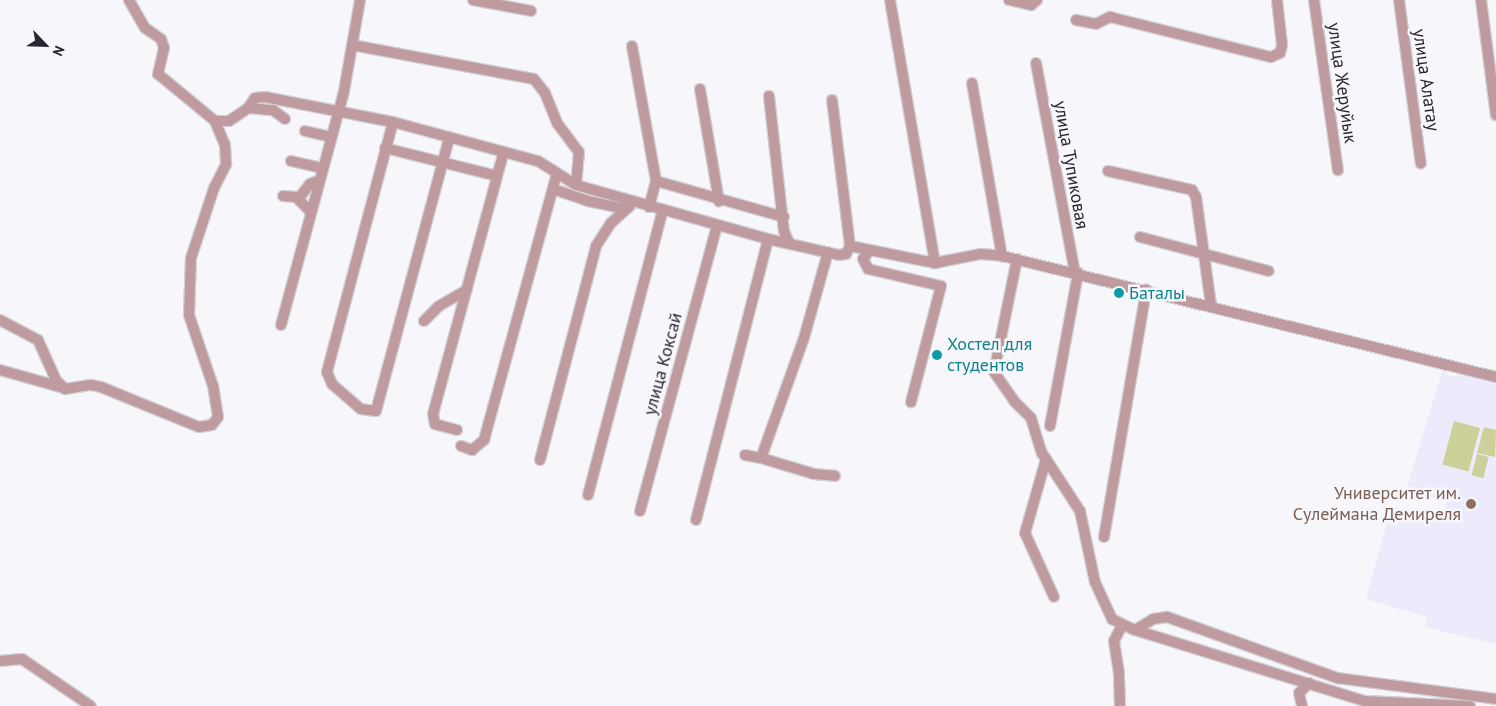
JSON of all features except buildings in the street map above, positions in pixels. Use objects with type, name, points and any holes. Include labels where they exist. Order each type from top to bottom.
[{"type":"street","points":[[0,370],[65,389],[91,385],[101,387],[199,427],[206,427],[216,421],[219,412],[213,386],[188,315],[194,246],[214,188],[226,164],[223,138],[215,121],[158,74],[164,48],[161,39],[146,28],[129,0]]},
{"type":"street","points":[[281,325],[318,181],[339,111],[360,0]]},
{"type":"street","points":[[473,0],[531,11]]},
{"type":"street","points":[[890,0],[935,263]]},
{"type":"street","points":[[1009,0],[1031,5],[1037,0]]},
{"type":"street","points":[[1076,20],[1096,24],[1110,17],[1271,57],[1280,53],[1282,45],[1277,0]]},
{"type":"street","name":"улица Жеруйык","points":[[1314,0],[1338,170]]},
{"type":"street","name":"улица Алатау","points":[[1399,0],[1421,164]]},
{"type":"street","points":[[1481,0],[1496,115]]},
{"type":"street","points":[[352,45],[534,79],[545,93],[557,123],[579,152],[576,186]]},
{"type":"street","points":[[632,46],[656,181],[649,206]]},
{"type":"street","name":"улица Тупиковая","points":[[1036,63],[1077,273]]},
{"type":"street","points":[[972,83],[1002,256]]},
{"type":"street","points":[[700,89],[719,201]]},
{"type":"street","points":[[248,108],[253,95],[393,122],[449,139],[538,161],[576,186],[633,204],[649,206],[768,240],[846,254],[850,246],[832,100]]},
{"type":"street","points":[[769,96],[784,217],[784,231],[789,243]]},
{"type":"street","points":[[215,121],[225,122],[248,108],[273,110],[285,119]]},
{"type":"street","points":[[393,122],[328,372],[332,384],[361,410],[376,411],[449,139]]},
{"type":"street","points":[[305,131],[331,137]]},
{"type":"street","points":[[385,148],[497,176]]},
{"type":"street","points":[[457,430],[435,424],[433,414],[504,152]]},
{"type":"street","points":[[291,161],[322,168]]},
{"type":"street","points":[[1108,171],[1192,190],[1196,197],[1211,305]]},
{"type":"street","points":[[461,446],[472,450],[484,440],[557,174]]},
{"type":"street","points":[[298,199],[310,184],[318,181]]},
{"type":"street","points":[[656,181],[719,201],[784,217]]},
{"type":"street","points":[[553,188],[588,201],[621,208],[633,204]]},
{"type":"street","points":[[283,196],[298,199],[310,211]]},
{"type":"street","points":[[540,460],[596,246],[611,223],[633,204]]},
{"type":"street","points":[[588,495],[662,210]]},
{"type":"street","name":"улица Коксай","points":[[640,511],[716,225]]},
{"type":"street","points":[[1140,237],[1269,271]]},
{"type":"street","points":[[696,520],[768,240]]},
{"type":"street","points":[[850,246],[935,263],[981,254],[1017,259],[1211,305],[1496,378]]},
{"type":"street","points":[[870,250],[863,259],[868,269],[941,286],[911,402]]},
{"type":"street","points":[[761,458],[804,338],[828,252]]},
{"type":"street","points":[[1017,259],[994,372],[1014,402],[1031,418],[1046,459],[1080,510],[1095,582],[1104,608],[1122,625],[1135,630],[1365,701],[1470,706]]},
{"type":"street","points":[[1050,426],[1077,273]]},
{"type":"street","points":[[424,321],[443,304],[467,290]]},
{"type":"street","points":[[1104,537],[1146,290]]},
{"type":"street","points":[[443,304],[462,309]]},
{"type":"street","points":[[0,320],[38,340],[56,380],[65,389]]},
{"type":"street","points":[[745,455],[814,474],[835,476]]},
{"type":"street","points":[[1046,459],[1024,533],[1054,597]]},
{"type":"street","points":[[1135,630],[1154,619],[1167,617],[1185,621],[1347,679],[1496,699]]},
{"type":"street","points":[[1120,706],[1119,673],[1114,641],[1122,625]]},
{"type":"street","points":[[0,661],[22,659],[91,706]]},
{"type":"street","points":[[1302,706],[1299,693],[1314,685],[1347,679]]},
{"type":"street","points":[[1425,703],[1455,694]]},
{"type":"shaded area","name":"Университет им. Сулеймана Демиреля","points":[[1443,369],[1449,370],[1447,375],[1454,377],[1459,373],[1496,382],[1496,644],[1425,627],[1427,617],[1366,599],[1390,512],[1412,519],[1447,508],[1445,501],[1406,490]]},
{"type":"green space","points":[[1454,421],[1480,428],[1468,471],[1442,464]]},
{"type":"green space","points":[[1484,427],[1496,430],[1495,457],[1477,453]]},
{"type":"green space","points":[[1477,454],[1489,457],[1483,478],[1472,475]]},
{"type":"place","name":"Баталы","points":[[1119,293]]},
{"type":"place","name":"Хостел для студентов","points":[[937,355]]},
{"type":"place","name":"Университет им. Сулеймана Демиреля","points":[[1471,504]]}]
